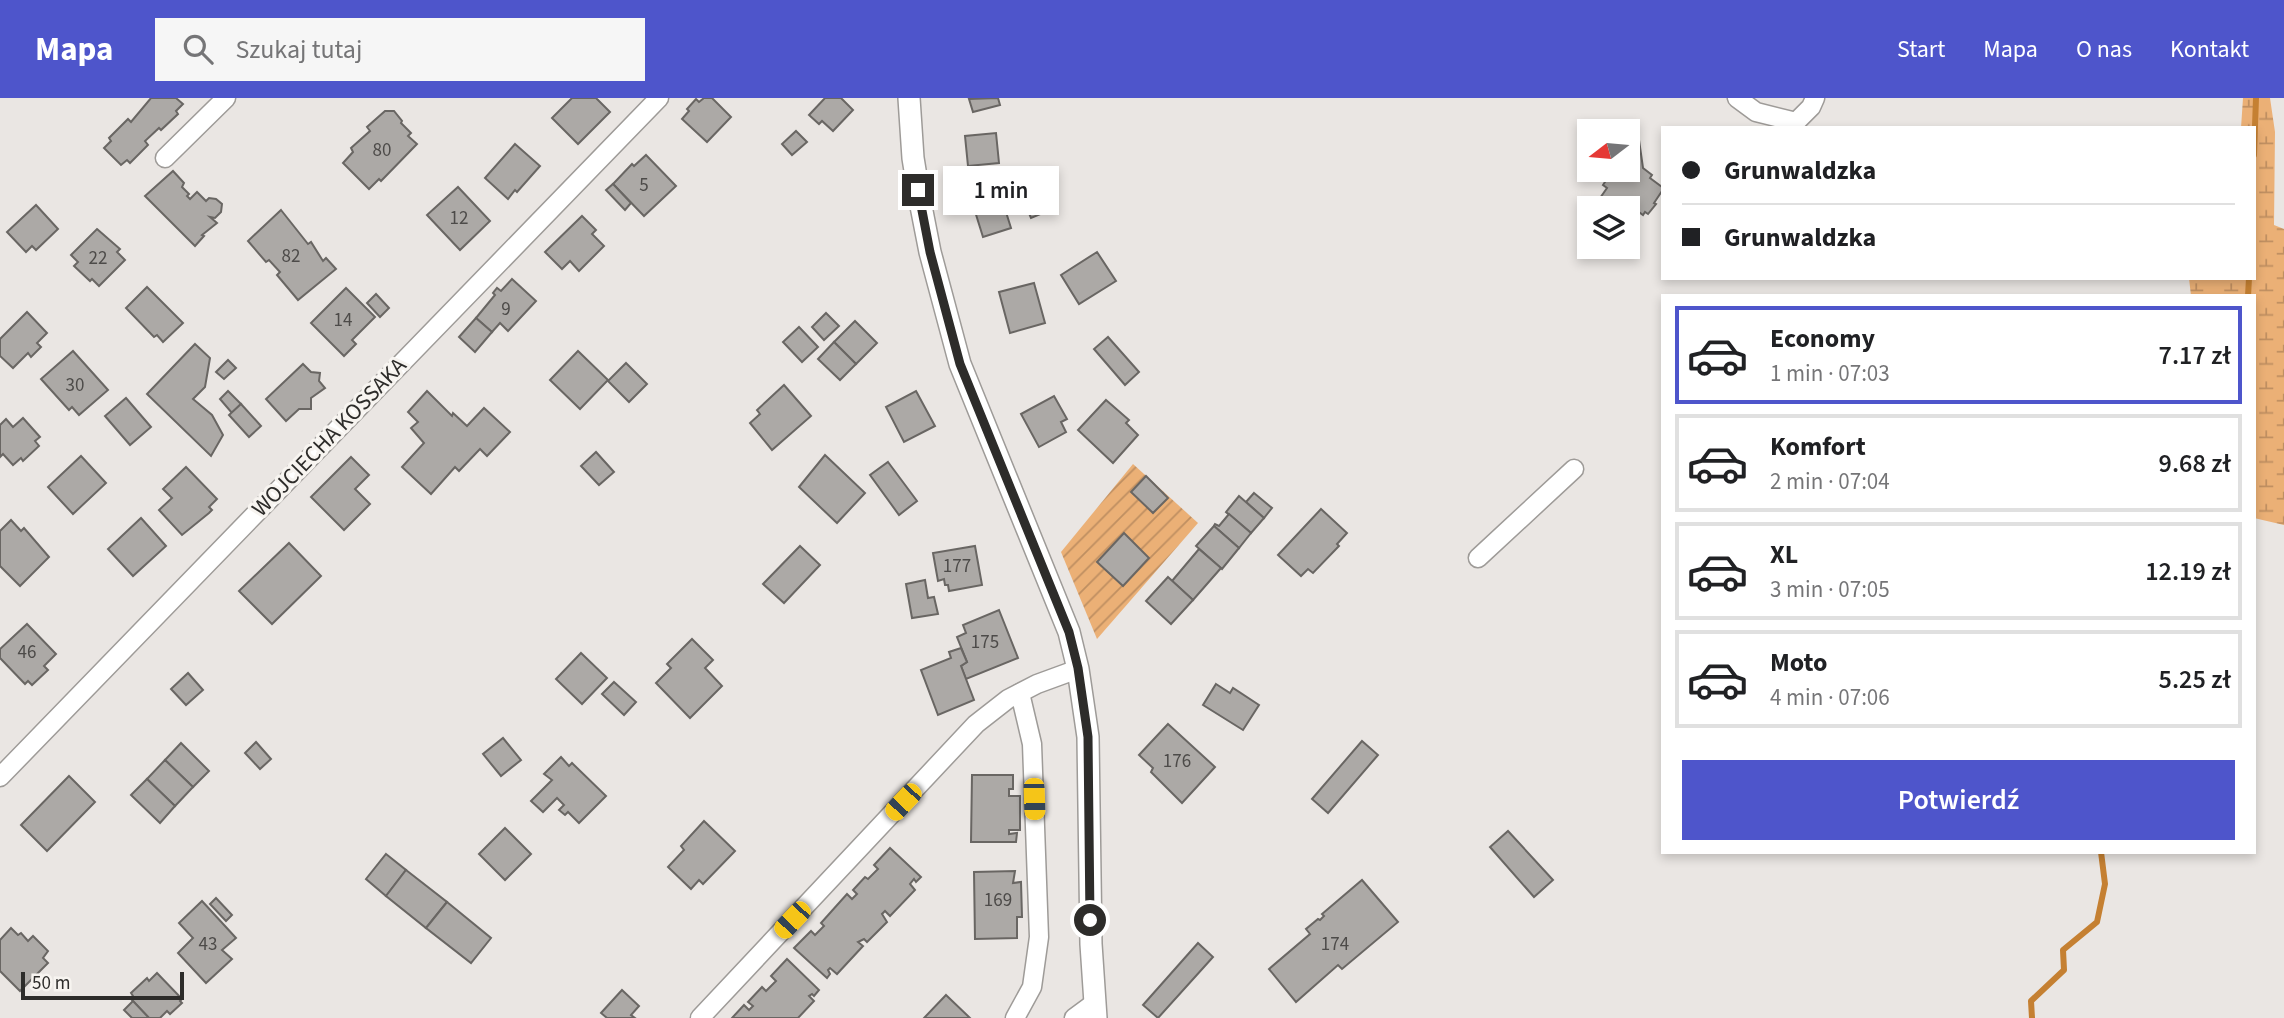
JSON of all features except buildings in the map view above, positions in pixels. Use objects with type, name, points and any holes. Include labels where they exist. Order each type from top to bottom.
[{"type":"street","points":[[165,158],[226,98]]},
{"type":"street","name":"WOJCIECHA KOSSAKA","points":[[0,776],[659,98]]},
{"type":"street","points":[[909,98],[913,158],[920,201],[930,252],[960,364],[1069,632],[1078,668],[1088,737],[1091,944],[1095,1011],[1074,1018]]},
{"type":"street","points":[[1737,98],[1756,112],[1796,122],[1811,107],[1815,98]]},
{"type":"street","points":[[1478,558],[1574,469]]},
{"type":"street","points":[[700,1018],[976,724],[1008,699],[1078,668]]},
{"type":"street","points":[[1015,1018],[1032,986],[1039,937],[1032,744],[1020,693]]},
{"type":"green space","points":[[2243,98],[2270,98],[2275,132],[2274,225],[2284,229],[2284,525],[2256,518],[2256,294],[2191,294],[2189,280],[2256,280],[2256,126],[2241,126]]},
{"type":"green space","points":[[1133,464],[1198,523],[1097,639],[1061,552]]},
{"type":"waterway","points":[[2255,126],[2256,98]]},
{"type":"waterway","points":[[2248,294],[2249,280]]},
{"type":"waterway","points":[[2032,1018],[2031,1001],[2064,970],[2063,950],[2097,922],[2105,884],[2101,854]]},
{"type":"route","points":[[918,190],[930,252],[960,364],[1069,632],[1078,668],[1088,737],[1090,920]]}]
